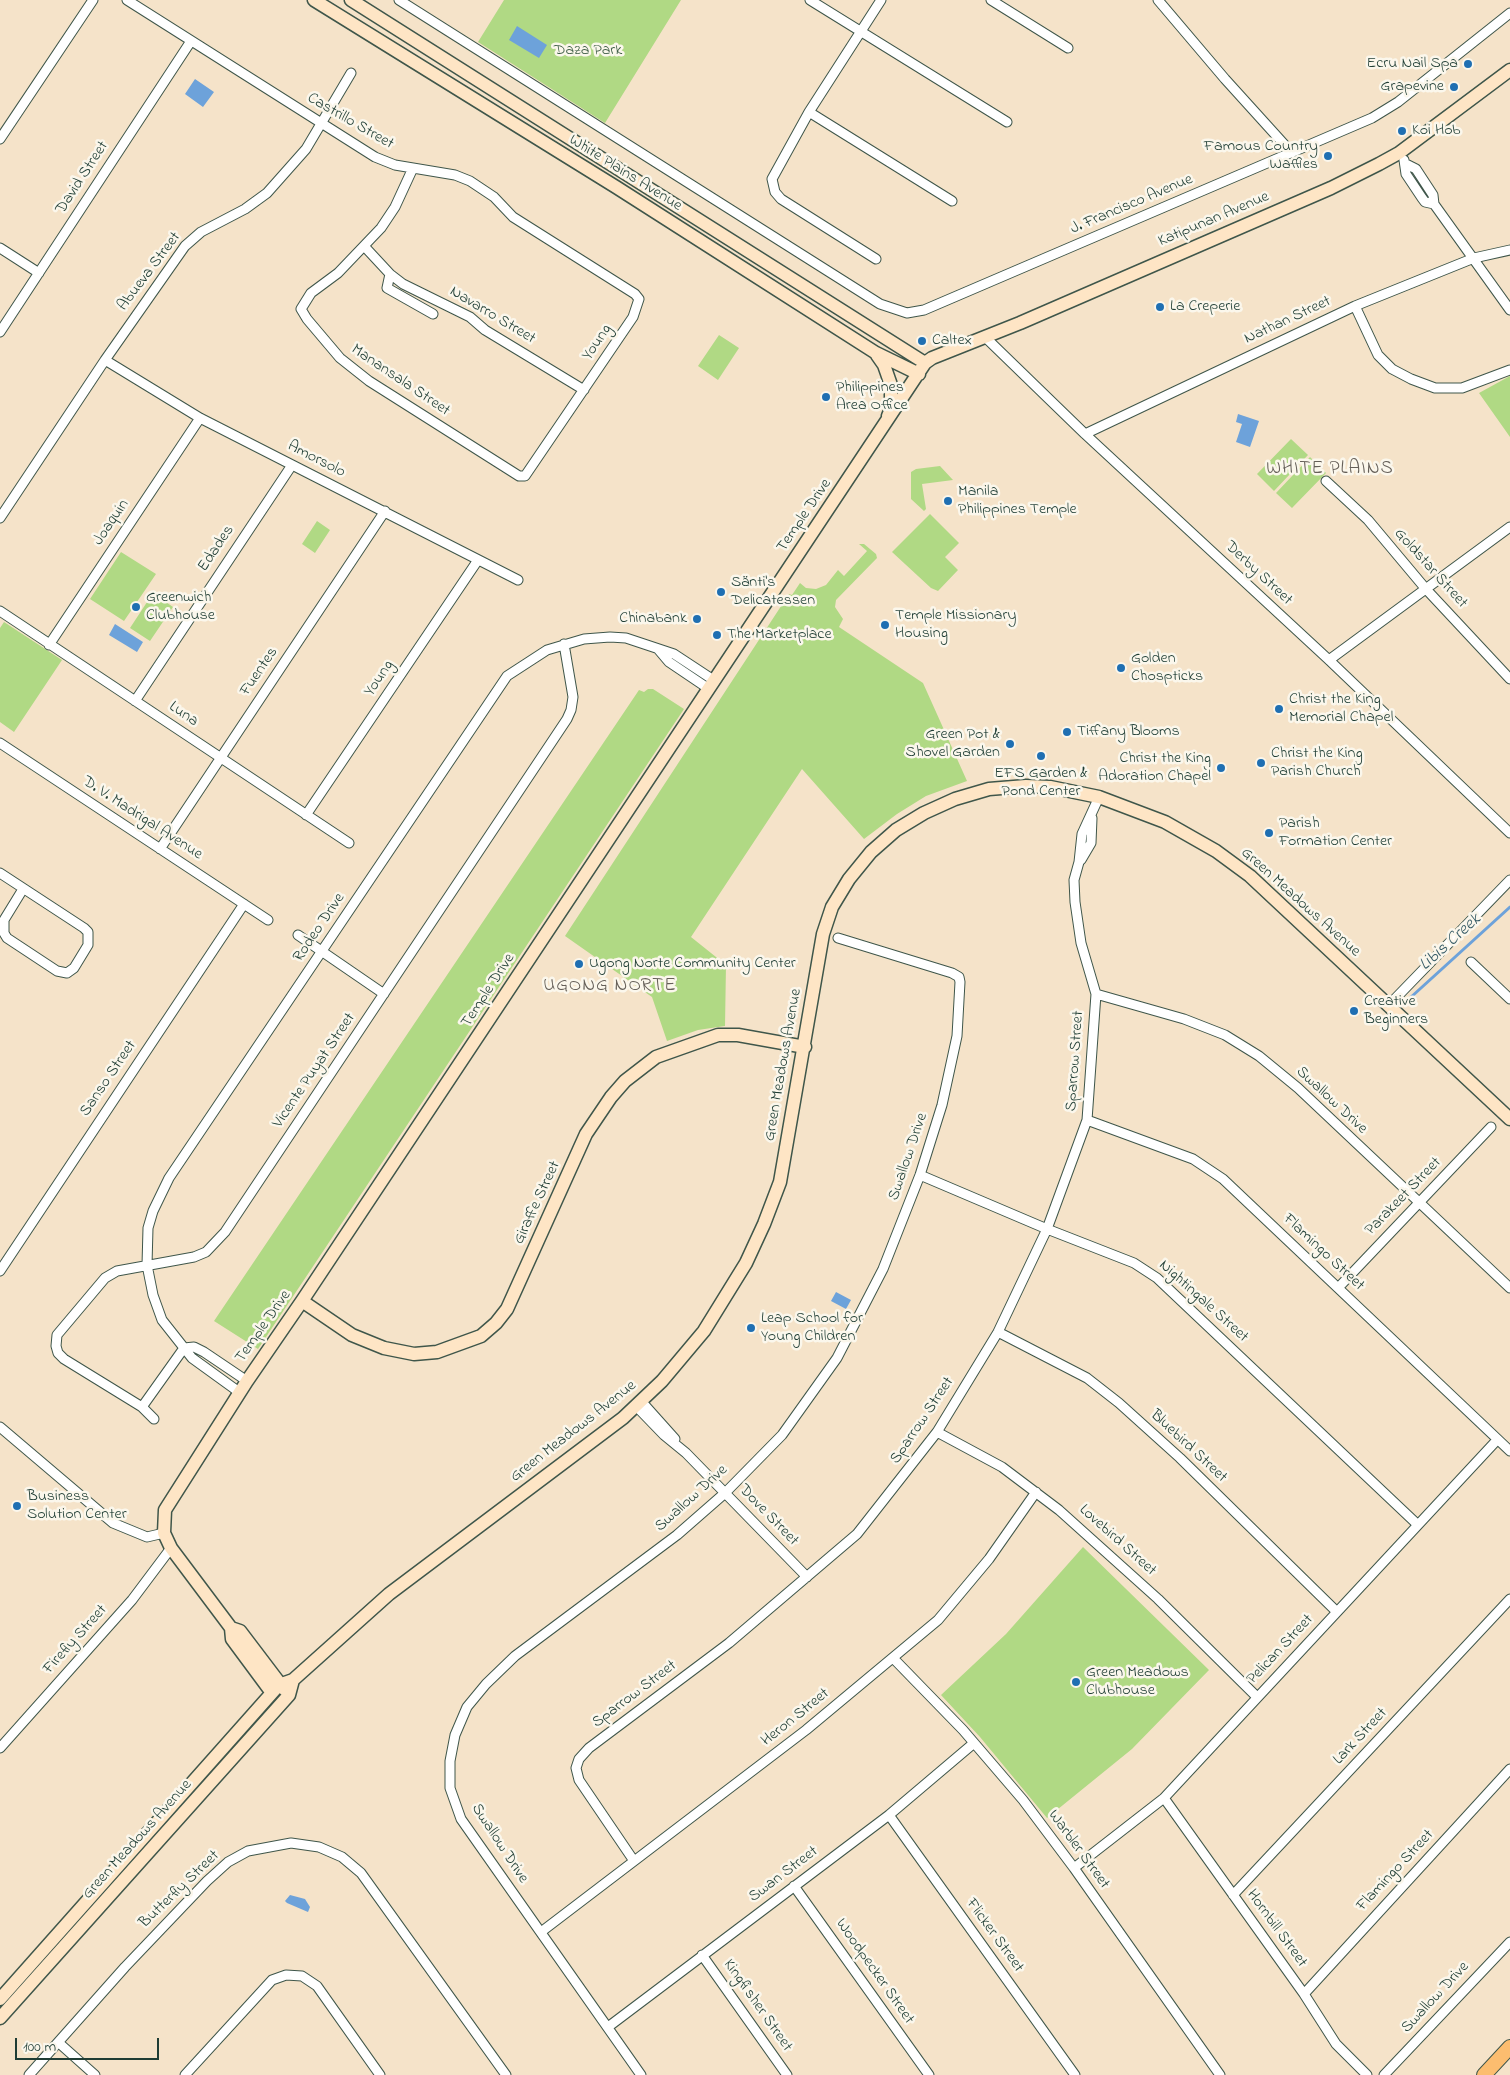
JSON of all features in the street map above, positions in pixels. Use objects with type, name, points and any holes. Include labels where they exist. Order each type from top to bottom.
[{"type":"main road","points":[[1484,2075],[1510,2047]]},
{"type":"street","points":[[0,139],[93,0]]},
{"type":"street","name":"Castrillo Street","points":[[127,0],[375,157],[413,168],[455,175],[470,181],[494,197],[513,217],[639,298]]},
{"type":"street","name":"White Plains Avenue","points":[[314,0],[616,187],[876,353],[922,369]]},
{"type":"street","name":"White Plains Avenue","points":[[351,0],[625,173],[922,369]]},
{"type":"street","name":"J. Francisco Avenue","points":[[399,0],[880,304],[907,313],[924,310],[1372,118],[1398,102],[1510,13]]},
{"type":"street","points":[[810,0],[1007,122]]},
{"type":"street","points":[[876,259],[781,199],[775,192],[772,179],[809,112],[880,0]]},
{"type":"street","points":[[991,0],[1068,48]]},
{"type":"street","points":[[1158,0],[1225,79],[1292,153]]},
{"type":"street","name":"David Street","points":[[0,332],[191,41]]},
{"type":"street","name":"Katipunan Avenue","points":[[922,369],[932,358],[1402,158],[1510,70]]},
{"type":"street","name":"Abueva Street","points":[[0,518],[105,360],[185,246],[201,232],[268,193],[306,148],[351,73]]},
{"type":"street","points":[[809,112],[952,201]]},
{"type":"street","points":[[1402,158],[1406,174],[1422,198],[1425,202],[1434,204],[1510,310]]},
{"type":"street","name":"Manansala Street","points":[[413,168],[396,207],[364,246],[338,273],[311,292],[301,309],[307,319],[340,358],[369,381],[519,476],[526,476]]},
{"type":"street","points":[[616,187],[625,173]]},
{"type":"street","name":"Navarro Street","points":[[364,246],[390,274],[403,284],[470,317],[485,330],[584,390]]},
{"type":"street","points":[[0,248],[38,273]]},
{"type":"street","name":"Nathan Street","points":[[1085,434],[1355,306],[1474,258],[1510,250]]},
{"type":"street","points":[[390,274],[387,288],[432,314]]},
{"type":"street","name":"Young","points":[[526,476],[633,317],[639,298]]},
{"type":"street","points":[[1355,306],[1378,355],[1392,369],[1411,379],[1436,388],[1462,388],[1510,370]]},
{"type":"street","name":"Derby Street","points":[[985,337],[1085,434],[1329,660],[1510,832]]},
{"type":"street","points":[[876,353],[884,365],[891,385],[891,409],[885,425]]},
{"type":"street","name":"Amorsolo","points":[[105,360],[200,418],[518,580]]},
{"type":"street","name":"Temple Drive","points":[[164,1532],[165,1510],[247,1381],[922,369]]},
{"type":"street","name":"Joaquin","points":[[50,645],[200,418]]},
{"type":"street","name":"Edades","points":[[135,701],[292,465]]},
{"type":"street","name":"Goldstar Street","points":[[1326,481],[1368,520],[1425,588],[1510,679]]},
{"type":"street","name":"Fuentes","points":[[160,849],[385,511]]},
{"type":"street","points":[[1329,660],[1510,527]]},
{"type":"street","name":"Young","points":[[306,815],[478,560]]},
{"type":"street","name":"Luna","points":[[0,611],[220,759],[349,842]]},
{"type":"street","name":"Rodeo Drive","points":[[240,1392],[192,1358],[162,1320],[153,1296],[146,1265],[148,1228],[152,1211],[160,1194],[323,952],[497,688],[518,667],[547,650],[584,640],[626,638],[658,649],[712,685]]},
{"type":"street","name":"Vicente Puyat Street","points":[[154,1419],[142,1407],[64,1359],[58,1353],[56,1346],[57,1335],[105,1278],[117,1271],[194,1257],[206,1252],[216,1243],[567,719],[573,697],[564,644]]},
{"type":"street","name":"D. V. Madrigal Avenue","points":[[0,744],[268,920]]},
{"type":"street","name":"Green Meadows Avenue","points":[[0,1999],[275,1689],[293,1680],[389,1594],[639,1403],[681,1360],[704,1331],[741,1272],[764,1224],[780,1182],[823,934],[832,907],[860,865],[896,830],[924,813],[955,799],[989,790],[1026,786],[1050,787],[1099,797],[1165,822],[1223,856],[1250,876],[1510,1118]]},
{"type":"street","name":"Sparrow Street","points":[[634,1860],[580,1780],[576,1768],[579,1759],[589,1748],[729,1643],[857,1534],[937,1432],[998,1332],[1047,1229],[1086,1120],[1096,994],[1081,943],[1074,880],[1079,862],[1091,843],[1092,815],[1099,797]]},
{"type":"street","points":[[0,873],[88,932],[88,945],[74,968],[67,973],[58,971],[7,938],[4,933],[4,920],[23,889]]},
{"type":"street","points":[[1389,1005],[1510,880]]},
{"type":"street","name":"Sanso Street","points":[[0,1271],[244,904]]},
{"type":"street","points":[[298,935],[384,994]]},
{"type":"street","name":"Swallow Drive","points":[[642,2075],[461,1819],[450,1788],[450,1761],[455,1735],[467,1707],[486,1684],[515,1656],[677,1535],[725,1493],[782,1435],[837,1358],[883,1270],[920,1175],[942,1105],[957,1036],[960,982],[958,977],[952,973],[838,938]]},
{"type":"street","points":[[1471,962],[1510,999]]},
{"type":"street","name":"Swallow Drive","points":[[1096,994],[1192,1023],[1225,1036],[1259,1056],[1298,1088],[1418,1204],[1510,1288]]},
{"type":"street","name":"Giraffe Street","points":[[302,1301],[352,1335],[384,1348],[414,1354],[437,1352],[481,1336],[496,1323],[507,1309],[586,1134],[611,1097],[625,1081],[656,1057],[718,1035],[738,1035],[805,1046]]},
{"type":"street","name":"Flamingo Street","points":[[1086,1120],[1162,1146],[1200,1164],[1223,1179],[1510,1451]]},
{"type":"street","name":"Parakeet Street","points":[[1338,1288],[1491,1127]]},
{"type":"street","name":"Nightingale Street","points":[[920,1175],[1047,1229],[1134,1263],[1156,1278],[1418,1525]]},
{"type":"street","name":"Bluebird Street","points":[[998,1332],[1087,1378],[1118,1403],[1180,1458],[1337,1612]]},
{"type":"street","points":[[142,1407],[184,1348],[194,1347],[204,1352],[247,1381]]},
{"type":"street","name":"Dove Street","points":[[639,1403],[807,1577]]},
{"type":"street","points":[[0,1427],[113,1523],[147,1537],[164,1532],[172,1548],[231,1628],[232,1639],[275,1689],[289,1695]]},
{"type":"street","name":"Lovebird Street","points":[[937,1432],[1002,1467],[1036,1492],[1158,1599],[1258,1697]]},
{"type":"street","name":"Pelican Street","points":[[1074,1868],[1164,1798],[1497,1440]]},
{"type":"street","name":"Heron Street","points":[[541,1932],[806,1730],[938,1620],[989,1559],[1036,1492]]},
{"type":"street","name":"Firefly Street","points":[[0,1748],[132,1600],[172,1548]]},
{"type":"street","name":"Lark Street","points":[[1233,1895],[1510,1599]]},
{"type":"street","name":"Warbler Street","points":[[893,1658],[974,1743],[1023,1800],[1074,1868],[1220,2075]]},
{"type":"street","name":"Green Meadows Avenue","points":[[0,2017],[289,1695],[293,1680]]},
{"type":"street","name":"Swan Street","points":[[608,2027],[889,1815],[974,1743]]},
{"type":"street","points":[[214,1758],[225,1767]]},
{"type":"street","name":"Flamingo Street","points":[[1304,1994],[1510,1769]]},
{"type":"street","name":"Hornbill Street","points":[[1164,1798],[1304,1994],[1336,2044],[1366,2075]]},
{"type":"street","name":"Flicker Street","points":[[889,1815],[1075,2075]]},
{"type":"street","points":[[146,1834],[157,1843]]},
{"type":"street","name":"Butterfly Street","points":[[29,2075],[125,1967],[207,1881],[228,1862],[248,1851],[292,1843],[318,1847],[342,1857],[361,1873],[506,2075]]},
{"type":"street","points":[[119,1864],[129,1874]]},
{"type":"street","name":"Woodpecker Street","points":[[794,1886],[929,2075]]},
{"type":"street","name":"Swallow Drive","points":[[1384,2075],[1510,1942]]},
{"type":"street","name":"Kingfisher Street","points":[[702,1955],[787,2075]]},
{"type":"street","points":[[185,2075],[272,1980],[286,1975],[302,1976],[317,1986],[380,2075]]},
{"type":"street","points":[[59,2043],[95,2075]]},
{"type":"green space","name":"Daza Park","points":[[504,0],[681,0],[605,123],[478,42]]},
{"type":"green space","points":[[719,335],[739,348],[718,380],[698,366]]},
{"type":"green space","points":[[1510,376],[1510,437],[1479,393]]},
{"type":"green space","points":[[1291,439],[1308,455],[1274,491],[1257,474]]},
{"type":"green space","points":[[1310,457],[1326,473],[1292,508],[1276,493]]},
{"type":"green space","points":[[940,466],[953,480],[922,484],[926,509],[924,511],[911,499],[911,472],[916,469]]},
{"type":"green space","points":[[930,514],[959,543],[945,557],[958,570],[938,591],[931,588],[892,552]]},
{"type":"green space","points":[[317,521],[330,530],[315,553],[302,544]]},
{"type":"green space","points":[[859,544],[864,544],[876,554],[877,558],[836,600],[835,607],[843,619],[839,627],[923,683],[967,781],[926,796],[897,814],[864,839],[802,769],[691,937],[726,965],[725,1026],[698,1030],[667,1041],[652,997],[565,936],[789,594],[792,595],[800,583],[806,588],[816,589],[826,585],[838,570],[844,576],[867,551]]},
{"type":"green space","points":[[121,552],[156,574],[124,621],[90,599]]},
{"type":"green space","points":[[153,593],[173,607],[150,641],[130,628]]},
{"type":"green space","points":[[4,622],[62,660],[14,732],[0,722],[0,628]]},
{"type":"green space","points":[[648,689],[653,689],[684,709],[258,1349],[214,1321],[639,690],[644,692]]},
{"type":"green space","name":"Green Meadows Clubhouse","points":[[1083,1547],[1209,1670],[1132,1749],[1047,1818],[980,1737],[941,1695],[1006,1634]]},
{"type":"water","points":[[517,26],[547,45],[539,58],[509,40]]},
{"type":"water","points":[[195,79],[214,92],[203,107],[185,94]]},
{"type":"water","points":[[1238,414],[1259,421],[1250,447],[1236,442],[1242,424],[1236,422]]},
{"type":"water","points":[[115,624],[143,642],[137,652],[109,635]]},
{"type":"water","points":[[836,1292],[851,1300],[846,1309],[831,1301]]},
{"type":"water","points":[[290,1895],[305,1899],[310,1907],[308,1912],[287,1903],[285,1901]]},
{"type":"waterway","name":"Libis Creek","points":[[1410,998],[1510,907]]},
{"type":"place","name":"Ecru Nail Spa","points":[[1468,64]]},
{"type":"place","name":"Grapevine","points":[[1454,87]]},
{"type":"place","name":"Koi Hob","points":[[1402,131]]},
{"type":"place","name":"Famous Country Waffles","points":[[1328,156]]},
{"type":"place","name":"La Creperie","points":[[1160,307]]},
{"type":"place","name":"Caltex","points":[[922,341]]},
{"type":"place","name":"Philippines Area Office","points":[[826,397]]},
{"type":"place","name":"Manila Philippines Temple","points":[[948,501]]},
{"type":"place","name":"Sänti's Delicatessen","points":[[721,592]]},
{"type":"place","name":"Greenwich Clubhouse","points":[[136,607]]},
{"type":"place","name":"Chinabank","points":[[697,619]]},
{"type":"place","name":"Temple Missionary Housing","points":[[885,625]]},
{"type":"place","name":"The Marketplace","points":[[717,635]]},
{"type":"place","name":"Golden Chospticks","points":[[1121,668]]},
{"type":"place","name":"Christ the King Memorial Chapel","points":[[1279,709]]},
{"type":"place","name":"Tiffany Blooms","points":[[1067,732]]},
{"type":"place","name":"Green Pot & Shovel Garden","points":[[1010,744]]},
{"type":"place","name":"EFS Garden & Pond Center","points":[[1041,756]]},
{"type":"place","name":"Christ the King Parish Church","points":[[1261,763]]},
{"type":"place","name":"Christ the King Adoration Chapel","points":[[1221,768]]},
{"type":"place","name":"Parish Formation Center","points":[[1269,833]]},
{"type":"place","name":"Ugong Norte Community Center","points":[[579,964]]},
{"type":"place","name":"Creative Beginners","points":[[1354,1011]]},
{"type":"place","name":"Leap School for Young Children","points":[[751,1328]]},
{"type":"place","name":"Business Solution Center","points":[[17,1506]]},
{"type":"place","name":"Green Meadows Clubhouse","points":[[1076,1682]]},
{"type":"district","name":"WHITE PLAINS","points":[[1330,470]]},
{"type":"district","name":"UGONG NORTE","points":[[610,987]]}]
